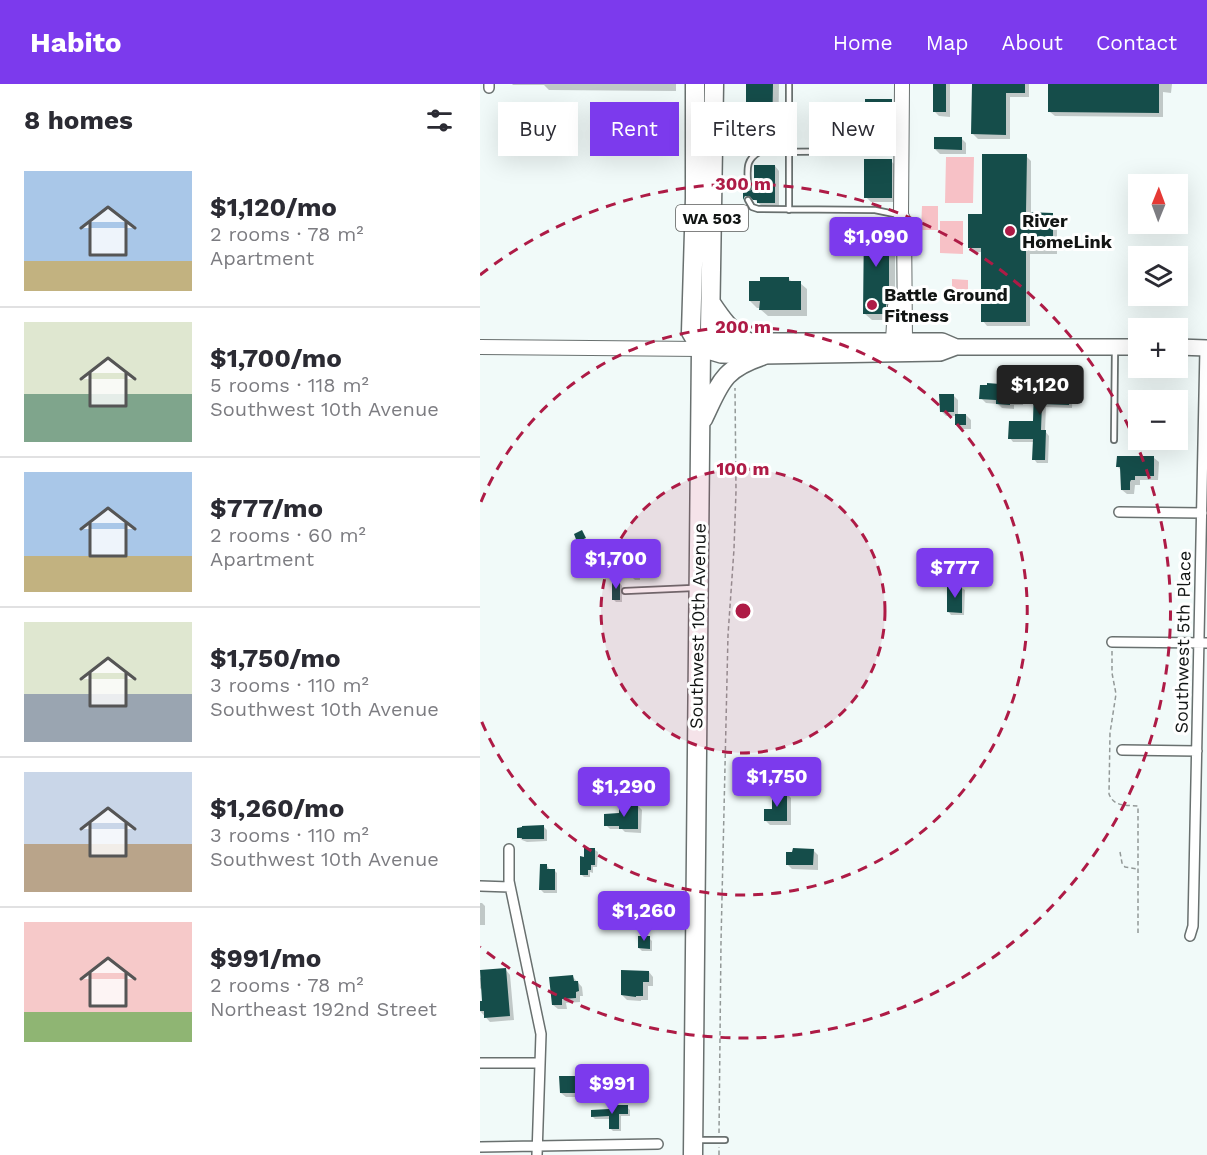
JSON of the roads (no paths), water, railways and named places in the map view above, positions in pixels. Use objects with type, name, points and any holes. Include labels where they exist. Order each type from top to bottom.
[{"type":"highway","name":"Southwest 10th Avenue","points":[[695,84],[695,198],[690,332],[701,349]]},
{"type":"highway","name":"Southwest 10th Avenue","points":[[693,1147],[701,349],[710,331],[714,84]]},
{"type":"highway","points":[[711,303],[724,322],[746,341]]},
{"type":"highway","points":[[700,423],[719,387],[731,371],[743,363],[762,356]]},
{"type":"main road","points":[[701,349],[721,341],[942,341],[956,347]]},
{"type":"main road","points":[[856,354],[875,348],[897,347],[899,341]]},
{"type":"main road","points":[[701,349],[720,355],[762,356],[940,353],[956,347],[1128,347]]},
{"type":"main road","points":[[1188,347],[1206,348]]},
{"type":"street","points":[[899,341],[904,221],[901,215],[902,84]]},
{"type":"street","points":[[480,347],[701,349]]},
{"type":"street","name":"Southwest 5th Place","points":[[1190,936],[1193,926],[1197,751],[1203,643],[1202,513],[1206,348]]},
{"type":"street","points":[[1119,512],[1202,513]]},
{"type":"street","points":[[1112,642],[1203,643]]},
{"type":"street","points":[[1122,750],[1197,751]]},
{"type":"street","points":[[509,849],[508,876],[540,1027],[537,1151]]},
{"type":"street","points":[[480,886],[510,886]]},
{"type":"street","points":[[480,1063],[540,1063]]},
{"type":"street","points":[[480,1147],[537,1151],[658,1144]]},
{"type":"lane","points":[[789,84],[789,102]]},
{"type":"lane","points":[[797,152],[901,150]]},
{"type":"lane","points":[[748,187],[748,165],[753,156]]},
{"type":"lane","points":[[789,156],[789,210]]},
{"type":"lane","points":[[748,200],[752,207],[758,209],[875,210],[901,215]]},
{"type":"lane","points":[[1114,440],[1115,348]]},
{"type":"lane","points":[[625,591],[699,587]]},
{"type":"lane","points":[[693,1147],[722,1140]]},
{"type":"place","name":"River HomeLink","points":[[1010,231]]},
{"type":"place","name":"Battle Ground Fitness","points":[[872,305]]}]
